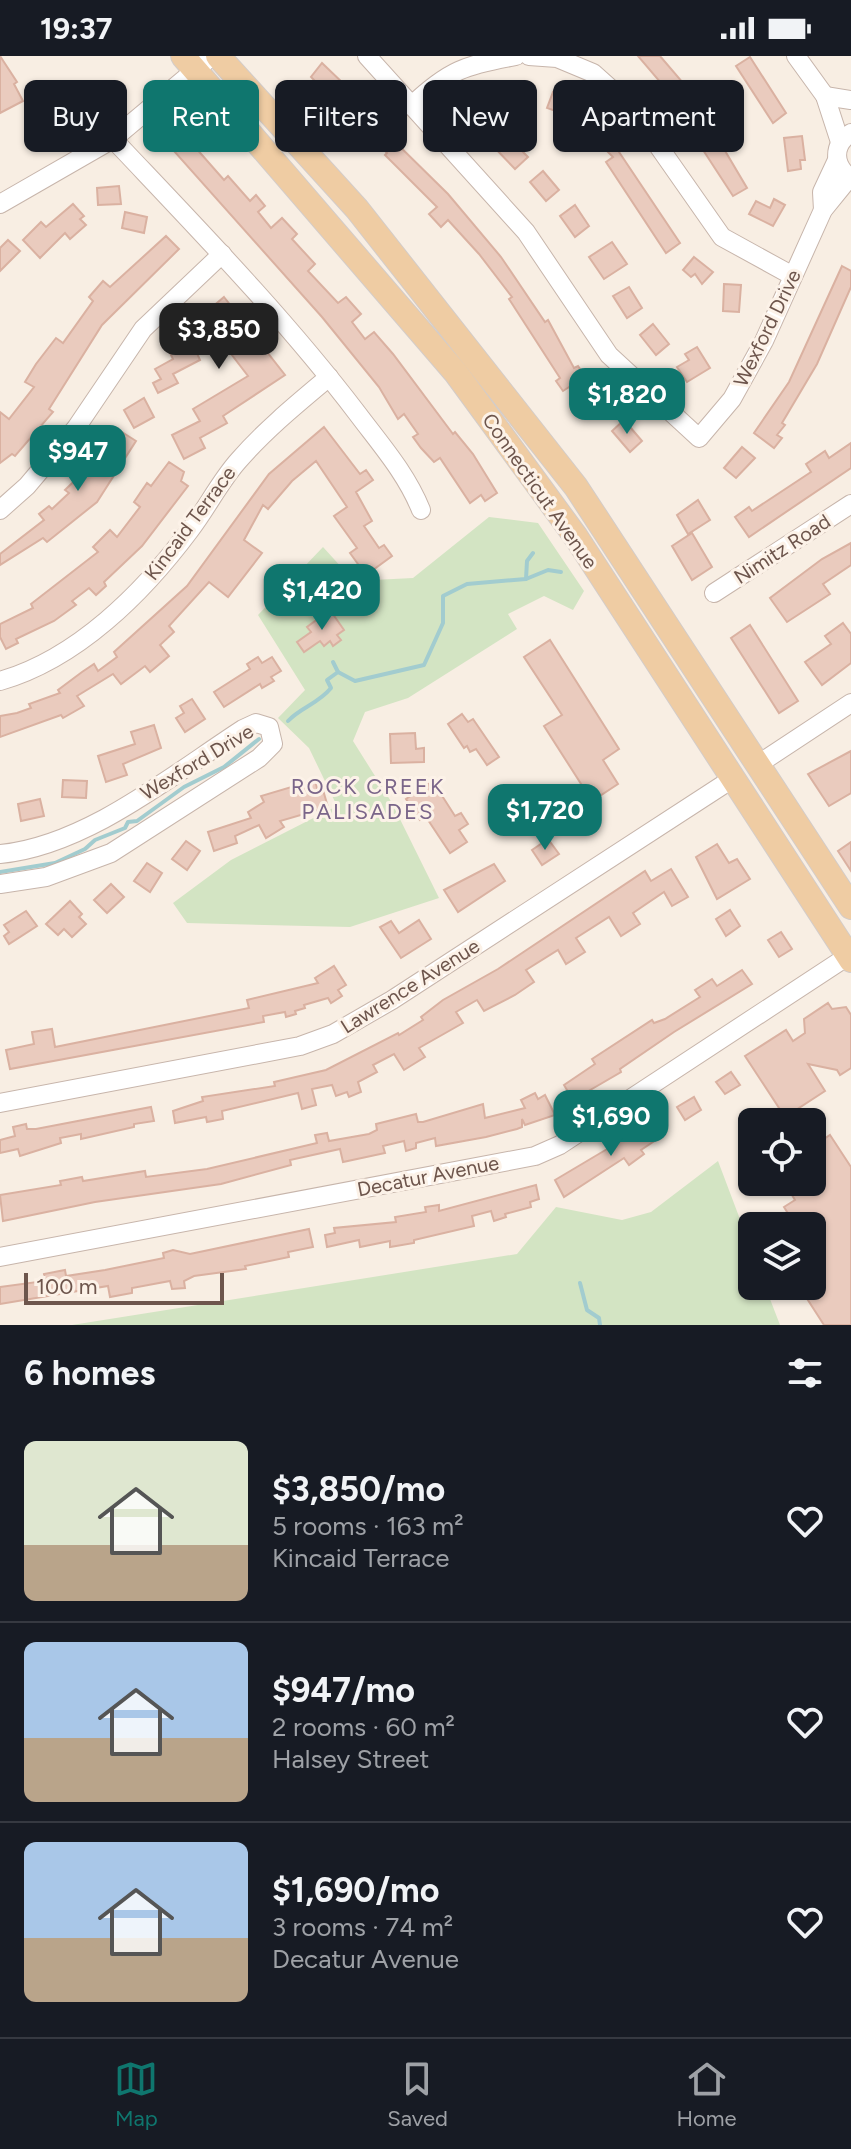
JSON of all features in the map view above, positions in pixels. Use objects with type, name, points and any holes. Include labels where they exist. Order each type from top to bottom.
[{"type":"main road","name":"Connecticut Avenue","points":[[202,60],[357,209],[427,294],[600,521],[851,907]]},
{"type":"main road","name":"Connecticut Avenue","points":[[202,60],[456,373],[576,537],[850,957]]},
{"type":"main road","points":[[576,537],[600,521]]},
{"type":"street","points":[[367,56],[411,106],[442,77],[474,63],[516,56]]},
{"type":"street","points":[[529,56],[557,58],[593,73],[631,107],[705,217],[722,237],[793,276]]},
{"type":"street","points":[[796,56],[826,100],[851,125]]},
{"type":"street","points":[[127,127],[202,60]]},
{"type":"street","points":[[826,100],[851,100]]},
{"type":"street","points":[[826,100],[843,145],[850,178]]},
{"type":"street","name":"Wexford Drive","points":[[411,106],[526,232],[609,355],[699,438],[732,399],[764,341],[823,210],[850,178]]},
{"type":"street","name":"Wexford Drive","points":[[823,210],[822,192],[843,145]]},
{"type":"street","points":[[0,204],[90,152]]},
{"type":"street","points":[[125,152],[222,254],[329,377],[410,482],[421,510]]},
{"type":"street","points":[[0,510],[27,486],[68,439],[143,329],[222,254]]},
{"type":"street","name":"Kincaid Terrace","points":[[0,681],[33,668],[101,625],[141,587],[190,531],[236,462],[329,377]]},
{"type":"street","name":"Nimitz Road","points":[[714,593],[851,504]]},
{"type":"street","points":[[757,765],[851,703]]},
{"type":"street","name":"Wexford Drive","points":[[0,854],[63,839],[106,817],[243,729],[256,723],[269,727],[273,744],[259,758],[111,853],[46,877],[0,884]]},
{"type":"street","name":"Lawrence Avenue","points":[[0,1103],[300,1046],[333,1034],[392,1000],[732,779]]},
{"type":"street","name":"Decatur Avenue","points":[[0,1257],[535,1156],[560,1145],[850,957]]},
{"type":"green space","points":[[489,517],[538,523],[584,591],[573,610],[544,596],[508,614],[517,629],[408,698],[365,712],[353,741],[392,803],[439,898],[350,927],[187,923],[173,903],[231,860],[337,806],[309,748],[278,718],[305,690],[258,615],[323,547],[354,581],[413,578]]},
{"type":"green space","points":[[718,1161],[738,1214],[738,1300],[770,1300],[780,1325],[72,1325],[517,1254],[556,1207],[622,1220],[651,1212]]},
{"type":"building","points":[[0,56],[17,82],[14,84],[23,101],[0,113]]},
{"type":"building","points":[[638,56],[660,56],[681,80],[658,80]]},
{"type":"building","points":[[750,57],[786,113],[773,123],[736,66]]},
{"type":"building","points":[[322,63],[340,80],[314,80],[311,77]]},
{"type":"building","points":[[553,92],[553,110],[547,108]]},
{"type":"building","points":[[802,136],[805,160],[800,160],[801,169],[788,171],[784,138]]},
{"type":"building","points":[[175,152],[199,152],[224,180],[228,176],[250,201],[256,195],[265,206],[258,212],[271,228],[282,218],[297,234],[292,239],[315,264],[308,271],[338,303],[346,297],[361,314],[352,322],[365,339],[374,332],[393,354],[453,434],[455,432],[473,454],[497,493],[485,501],[481,495],[470,503],[440,458],[434,462],[421,448],[413,437],[418,434],[404,414],[398,419],[379,387],[322,317]]},
{"type":"building","points":[[405,152],[448,194],[501,257],[545,322],[548,320],[574,368],[578,366],[585,376],[582,378],[609,406],[600,416],[595,416],[569,387],[563,391],[556,381],[560,378],[509,299],[512,297],[448,220],[441,227],[429,214],[437,207],[385,155]]},
{"type":"building","points":[[499,152],[523,152],[528,157],[515,169]]},
{"type":"building","points":[[608,152],[619,152],[680,243],[666,253],[606,162],[613,157]]},
{"type":"building","points":[[704,152],[726,152],[747,188],[733,196]]},
{"type":"building","points":[[543,171],[559,190],[546,201],[530,182]]},
{"type":"building","points":[[119,186],[121,204],[98,205],[97,188]]},
{"type":"building","points":[[774,199],[785,205],[773,226],[749,214],[756,201],[770,208]]},
{"type":"building","points":[[73,204],[84,216],[80,219],[86,225],[70,239],[65,233],[40,258],[23,240],[41,222],[46,227]]},
{"type":"building","points":[[575,205],[589,226],[575,237],[560,216]]},
{"type":"building","points":[[125,212],[147,217],[144,233],[122,228]]},
{"type":"building","points":[[166,236],[179,249],[102,325],[49,409],[53,412],[15,456],[12,454],[0,463],[0,412],[9,419],[34,387],[25,382],[36,364],[56,338],[63,343],[93,301],[89,297],[103,281],[110,287]]},
{"type":"building","points":[[8,240],[20,251],[0,271],[0,248]]},
{"type":"building","points":[[612,242],[627,264],[604,279],[589,257]]},
{"type":"building","points":[[694,257],[713,272],[702,284],[695,274],[691,277],[683,270]]},
{"type":"building","points":[[842,266],[851,271],[851,287],[817,364],[782,423],[785,425],[777,435],[782,438],[774,448],[754,433],[789,382]]},
{"type":"building","points":[[724,284],[741,285],[739,312],[723,311]]},
{"type":"building","points":[[629,287],[642,308],[627,318],[613,296]]},
{"type":"building","points":[[224,297],[285,375],[223,416],[227,423],[200,438],[205,448],[184,459],[172,435],[200,421],[193,409],[248,376],[218,337],[195,349],[200,360],[173,374],[178,383],[158,393],[153,383],[161,379],[155,369],[173,359],[167,347],[182,339],[180,334],[207,320],[203,315]]},
{"type":"building","points":[[653,324],[669,344],[656,355],[640,335]]},
{"type":"building","points":[[697,347],[710,368],[687,382],[677,367],[689,360],[685,354]]},
{"type":"building","points":[[144,398],[154,417],[134,428],[124,410]]},
{"type":"building","points":[[624,420],[642,441],[630,452],[612,431]]},
{"type":"building","points":[[114,427],[136,441],[97,502],[47,542],[43,538],[0,565],[0,554],[44,520],[39,514],[49,506],[52,509],[69,493],[65,490],[89,467],[87,465]]},
{"type":"building","points":[[324,427],[360,474],[366,470],[373,480],[356,492],[372,521],[364,526],[379,548],[384,545],[392,556],[366,575],[350,553],[357,548],[334,516],[347,507],[316,461],[292,481],[268,509],[263,505],[244,540],[262,553],[228,597],[209,582],[169,626],[174,632],[160,645],[169,656],[150,672],[145,666],[121,684],[113,674],[77,696],[84,706],[63,718],[61,715],[0,737],[0,716],[31,708],[29,704],[60,693],[58,690],[94,664],[98,671],[117,657],[114,652],[187,586],[269,474]]},
{"type":"building","points":[[851,443],[851,468],[749,537],[735,517],[749,507],[752,511],[811,472],[806,464],[825,451],[829,458]]},
{"type":"building","points":[[742,447],[755,458],[736,478],[724,468]]},
{"type":"building","points":[[169,462],[184,472],[181,481],[188,486],[142,546],[104,582],[106,586],[96,595],[89,588],[72,601],[76,605],[54,621],[16,639],[18,643],[6,649],[0,637],[0,624],[33,608],[31,604],[98,552],[93,547],[110,530],[117,537],[140,507],[134,502],[147,483],[151,486]]},
{"type":"building","points":[[698,500],[710,520],[688,534],[677,515]]},
{"type":"building","points":[[692,533],[712,567],[692,580],[672,546]]},
{"type":"building","points":[[851,543],[851,565],[823,584],[830,594],[787,622],[770,598],[822,559]]},
{"type":"building","points":[[330,610],[344,630],[337,635],[341,640],[333,646],[330,641],[324,646],[320,641],[304,652],[297,642],[311,632],[307,627]]},
{"type":"building","points":[[843,623],[851,634],[851,663],[822,685],[805,662],[831,644],[825,636]]},
{"type":"building","points":[[750,625],[798,701],[779,713],[731,638]]},
{"type":"building","points":[[550,640],[619,749],[603,760],[618,784],[592,801],[544,726],[562,715],[524,657]]},
{"type":"building","points":[[258,657],[262,663],[272,657],[281,671],[271,677],[274,681],[262,688],[260,684],[224,707],[214,692],[250,669],[247,664]]},
{"type":"building","points":[[192,699],[205,719],[185,732],[176,718],[184,713],[180,706]]},
{"type":"building","points":[[462,714],[468,722],[473,719],[499,757],[487,765],[476,749],[470,752],[467,746],[464,748],[448,724]]},
{"type":"building","points":[[154,725],[161,748],[123,764],[127,775],[106,782],[98,756],[135,744],[131,732]]},
{"type":"building","points":[[415,733],[416,749],[424,748],[424,762],[391,763],[390,734]]},
{"type":"building","points":[[851,751],[851,793],[829,806],[808,774]]},
{"type":"building","points":[[63,780],[87,781],[86,798],[62,797]]},
{"type":"building","points":[[315,780],[318,792],[323,790],[328,807],[280,821],[284,827],[266,838],[259,825],[235,836],[237,843],[214,851],[208,832],[251,818],[248,812],[264,802],[261,796]]},
{"type":"building","points":[[428,784],[434,794],[439,791],[455,816],[461,813],[468,824],[459,830],[467,842],[450,853],[426,817],[420,820],[406,799]]},
{"type":"building","points":[[40,799],[44,816],[21,821],[18,804]]},
{"type":"building","points":[[548,839],[559,854],[542,865],[532,850]]},
{"type":"building","points":[[186,841],[200,851],[187,870],[172,859]]},
{"type":"building","points":[[851,842],[851,871],[838,851]]},
{"type":"building","points":[[717,844],[729,863],[737,859],[750,879],[717,899],[696,857]]},
{"type":"building","points":[[147,863],[162,873],[150,892],[134,881]]},
{"type":"building","points":[[494,864],[505,881],[458,912],[444,890]]},
{"type":"building","points":[[671,869],[688,897],[672,906],[664,892],[633,913],[640,924],[621,936],[609,917],[576,938],[585,952],[566,964],[558,950],[526,970],[534,982],[515,995],[484,1011],[477,1000],[456,1012],[463,1023],[419,1048],[425,1057],[404,1070],[394,1054],[373,1065],[377,1072],[358,1082],[361,1092],[349,1097],[347,1092],[336,1096],[332,1085],[312,1089],[316,1105],[302,1109],[298,1093],[222,1111],[223,1119],[207,1122],[206,1117],[175,1123],[173,1111],[203,1101],[202,1097],[275,1086],[274,1082],[326,1070],[399,1035],[423,1020],[421,1017],[443,1000],[498,969],[645,871],[651,881]]},
{"type":"building","points":[[111,884],[124,897],[107,913],[94,900]]},
{"type":"building","points":[[70,901],[82,914],[79,917],[86,924],[72,937],[64,929],[58,935],[46,924]]},
{"type":"building","points":[[730,910],[740,926],[726,936],[716,919]]},
{"type":"building","points":[[26,911],[37,926],[9,944],[4,936],[9,932],[4,925]]},
{"type":"building","points":[[419,920],[431,939],[401,958],[380,927],[391,921],[399,933]]},
{"type":"building","points":[[781,932],[792,949],[779,957],[768,940]]},
{"type":"building","points":[[334,966],[346,985],[338,990],[342,996],[331,1003],[328,998],[304,1005],[305,1008],[295,1011],[296,1014],[286,1017],[285,1012],[263,1016],[264,1022],[10,1069],[6,1050],[34,1044],[32,1032],[52,1029],[55,1047],[249,1008],[247,1000],[318,983],[315,978]]},
{"type":"building","points":[[742,970],[752,984],[674,1032],[620,1069],[621,1072],[573,1100],[564,1085],[595,1064],[592,1059],[652,1020],[654,1023],[665,1019],[700,997],[695,990],[712,979],[717,986]]},
{"type":"building","points":[[828,1003],[832,1009],[846,1007],[851,1015],[851,1068],[840,1075],[837,1070],[808,1064],[825,1091],[799,1108],[779,1108],[745,1056],[786,1030],[793,1041],[805,1033],[804,1019]]},
{"type":"building","points":[[731,1072],[740,1085],[725,1094],[716,1082]]},
{"type":"building","points":[[535,1093],[538,1099],[545,1095],[555,1115],[525,1125],[522,1119],[522,1127],[486,1137],[436,1146],[435,1138],[416,1143],[416,1148],[406,1151],[404,1141],[383,1146],[385,1153],[343,1162],[340,1149],[290,1160],[291,1165],[221,1184],[95,1202],[3,1221],[0,1195],[61,1185],[60,1181],[82,1177],[83,1181],[145,1171],[146,1177],[207,1169],[317,1143],[315,1135],[327,1133],[329,1141],[369,1134],[377,1130],[376,1124],[416,1114],[418,1122],[423,1122],[483,1104],[485,1118],[525,1108],[521,1100]]},
{"type":"building","points":[[694,1097],[701,1110],[685,1120],[677,1107]]},
{"type":"building","points":[[151,1107],[154,1121],[81,1139],[81,1134],[60,1138],[61,1143],[20,1156],[18,1149],[0,1153],[0,1140],[15,1136],[13,1127],[26,1124],[27,1129],[36,1129]]},
{"type":"building","points":[[656,1120],[665,1134],[641,1150],[644,1154],[629,1165],[624,1158],[564,1197],[555,1180]]},
{"type":"building","points":[[830,1135],[851,1167],[851,1325],[824,1325],[808,1300],[826,1300],[826,1212],[787,1212],[784,1207],[795,1200],[793,1196],[826,1196],[826,1138]]},
{"type":"building","points":[[536,1185],[539,1199],[530,1202],[531,1207],[505,1214],[506,1217],[494,1221],[491,1211],[472,1216],[474,1226],[414,1240],[414,1243],[390,1247],[390,1241],[360,1247],[359,1240],[327,1247],[325,1235],[335,1233],[334,1228],[396,1222],[395,1217],[426,1212],[425,1207],[439,1205],[439,1211]]},
{"type":"building","points":[[309,1229],[313,1247],[288,1252],[289,1257],[245,1266],[246,1269],[194,1276],[184,1281],[185,1288],[172,1289],[170,1281],[132,1288],[132,1293],[110,1297],[108,1286],[0,1304],[0,1287],[45,1281],[44,1274],[65,1270],[66,1276],[105,1270],[164,1258],[163,1253],[173,1250],[190,1254]]},
{"type":"waterway","points":[[338,672],[355,681],[424,665],[443,623],[443,596],[467,584],[526,579],[527,561],[533,553]]},
{"type":"waterway","points":[[526,579],[548,570],[561,572]]},
{"type":"waterway","points":[[288,721],[331,688],[327,680],[338,672],[333,662]]},
{"type":"waterway","points":[[0,872],[55,863],[85,849],[95,840],[125,828],[128,822],[137,821],[184,787],[224,767],[259,739]]},
{"type":"waterway","points":[[580,1283],[587,1310],[599,1318],[600,1325]]},
{"type":"district","name":"ROCK CREEK PALISADES","points":[[368,798]]}]
